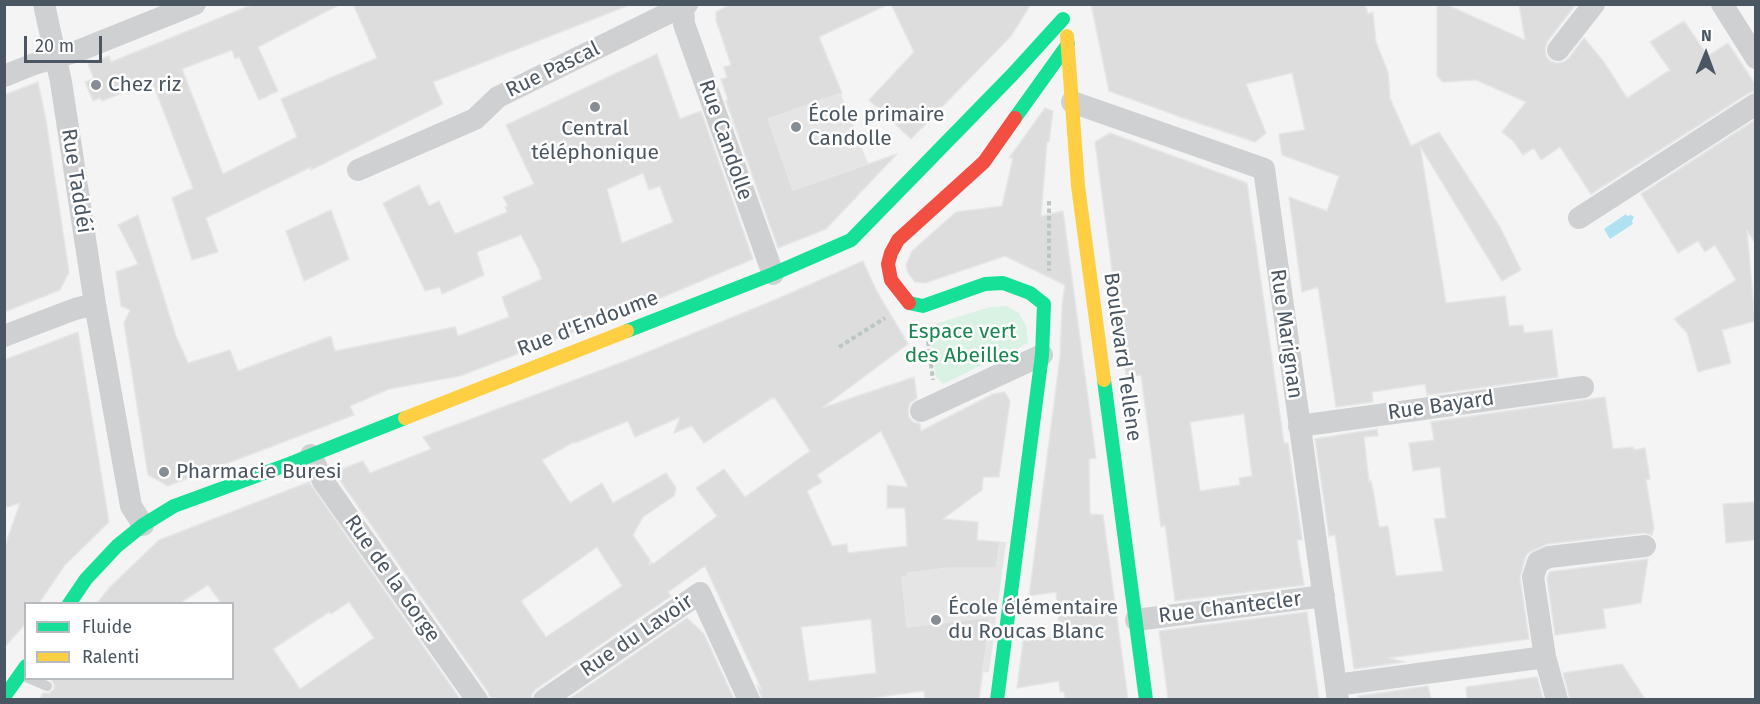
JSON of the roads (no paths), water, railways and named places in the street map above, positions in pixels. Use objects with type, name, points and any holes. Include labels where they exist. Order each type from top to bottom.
[{"type":"street","name":"Rue Taddéi","points":[[44,4],[61,82],[95,304],[131,506],[143,525]]},
{"type":"street","points":[[4,76],[78,51],[195,4]]},
{"type":"street","points":[[1060,4],[1063,19]]},
{"type":"street","points":[[1558,50],[1594,4]]},
{"type":"street","points":[[1722,4],[1755,58]]},
{"type":"street","name":"Rue Pascal","points":[[358,170],[475,119],[498,97],[685,5]]},
{"type":"street","name":"Rue Candolle","points":[[685,5],[684,24],[772,274]]},
{"type":"street","name":"Boulevard Tellène","points":[[1063,19],[1068,44],[1078,186],[1146,699]]},
{"type":"street","name":"Rue d'Endoume","points":[[70,602],[86,579],[117,546],[143,525],[174,506],[311,455],[772,274],[851,240],[1063,19]]},
{"type":"street","points":[[997,699],[1042,355],[1044,304],[1030,293],[1003,283],[985,284],[923,306],[908,303],[891,280],[888,264],[898,240],[984,162],[1068,44]]},
{"type":"street","name":"Rue Marignan","points":[[1072,102],[1264,170],[1337,692]]},
{"type":"street","points":[[1579,218],[1755,104]]},
{"type":"street","points":[[4,336],[75,309],[95,304]]},
{"type":"street","points":[[928,408],[1042,355]]},
{"type":"street","name":"Rue Bayard","points":[[1299,426],[1583,387]]},
{"type":"street","name":"Rue de la Gorge","points":[[311,455],[323,482],[477,699]]},
{"type":"street","points":[[1557,699],[1545,657],[1533,577],[1538,562],[1549,557],[1646,546]]},
{"type":"street","name":"Rue du Lavoir","points":[[544,699],[700,593],[749,699]]},
{"type":"street","name":"Rue Chantecler","points":[[1136,620],[1324,597]]},
{"type":"street","points":[[1337,692],[1545,657]]},
{"type":"street","points":[[4,697],[24,675]]},
{"type":"lane","points":[[36,680],[46,686]]},
{"type":"water","points":[[1626,214],[1634,217],[1633,224],[1610,239],[1604,229]]},
{"type":"place","name":"Chez riz","points":[[96,85]]},
{"type":"place","name":"Central téléphonique","points":[[595,107]]},
{"type":"place","name":"École primaire Candolle","points":[[796,127]]},
{"type":"place","name":"Pharmacie Buresi","points":[[164,472]]},
{"type":"place","name":"École élémentaire du Roucas Blanc","points":[[936,620]]},
{"type":"park label","name":"Espace vert des Abeilles","points":[[962,344]]}]
